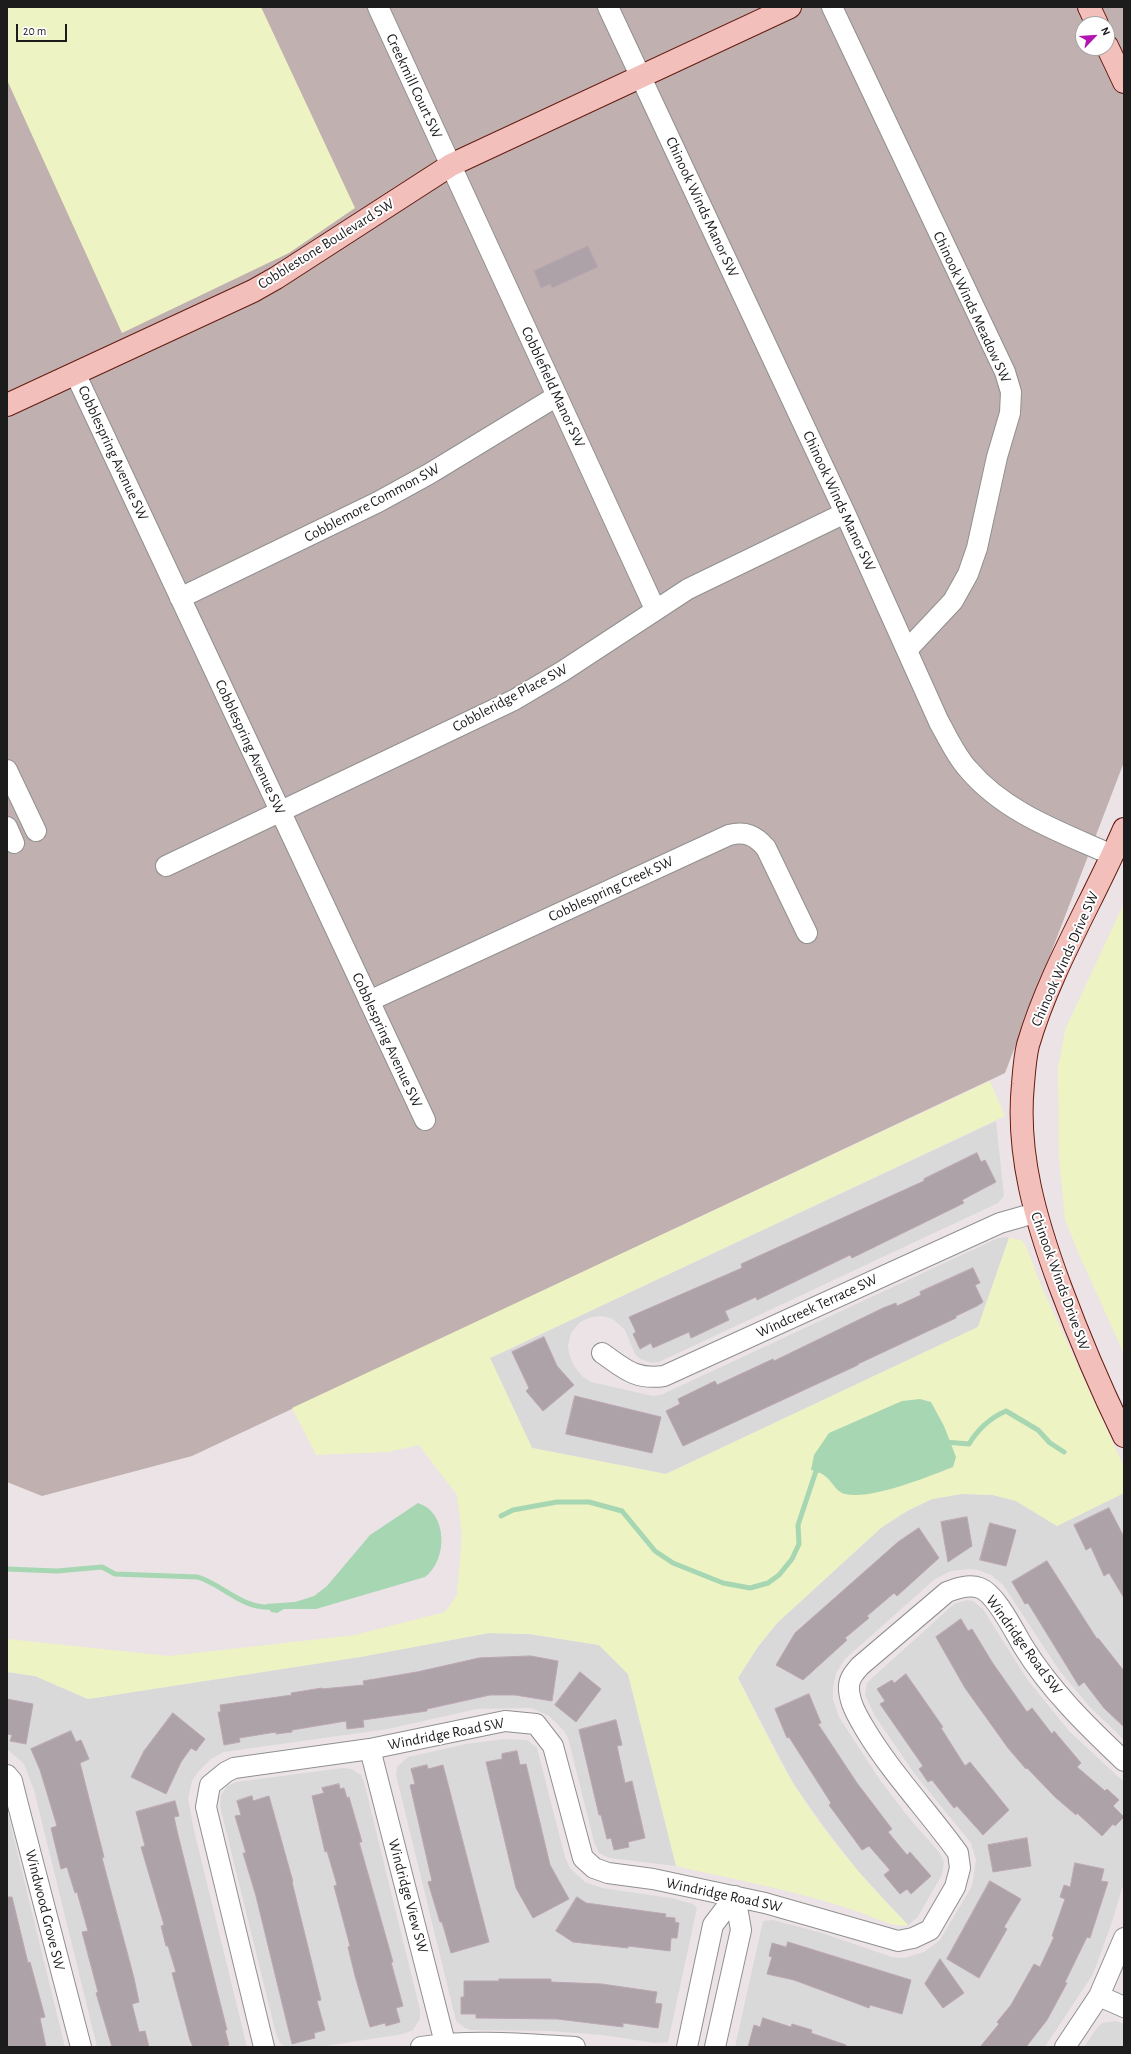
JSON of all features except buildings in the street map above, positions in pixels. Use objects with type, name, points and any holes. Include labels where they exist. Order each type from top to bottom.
[{"type":"street","name":"Creekmill Court SW","points":[[378,7],[451,165]]},
{"type":"street","name":"Chinook Winds Manor SW","points":[[608,7],[845,513],[939,722],[967,769],[989,790],[1012,807],[1040,822],[1112,855]]},
{"type":"street","name":"Cobblestone Boulevard SW","points":[[7,405],[226,304],[276,278],[451,165],[790,7]]},
{"type":"street","name":"Chinook Winds Meadow SW","points":[[832,7],[1005,372],[1010,392],[1010,413],[997,457],[977,548],[968,574],[953,601],[907,650]]},
{"type":"street","points":[[1112,56],[1124,82]]},
{"type":"street","name":"Cobblefield Manor SW","points":[[451,165],[656,609]]},
{"type":"street","name":"Cobblespring Avenue SW","points":[[75,373],[425,1120]]},
{"type":"street","name":"Cobblemore Common SW","points":[[180,598],[384,499],[557,396]]},
{"type":"street","name":"Cobbleridge Place SW","points":[[166,866],[514,700],[563,671],[688,589],[845,513]]},
{"type":"street","points":[[7,770],[36,831]]},
{"type":"street","name":"Chinook Winds Drive SW","points":[[1124,829],[1045,997],[1028,1047],[1020,1110],[1026,1170],[1035,1213],[1076,1331],[1124,1436]]},
{"type":"street","name":"Cobblespring Creek SW","points":[[369,1001],[729,834],[740,832],[759,840],[766,848],[807,933]]},
{"type":"street","name":"Windcreek Terrace SW","points":[[602,1353],[628,1372],[648,1378],[664,1376],[1000,1223],[1035,1213]]},
{"type":"street","name":"Windridge Road SW","points":[[264,2047],[206,1807],[210,1785],[226,1772],[234,1768],[370,1749],[505,1721],[536,1724],[553,1746],[570,1817],[583,1858],[594,1868],[608,1873],[653,1879],[735,1896],[830,1920],[898,1941],[913,1938],[930,1930],[955,1887],[960,1868],[958,1853],[899,1779],[873,1741],[855,1711],[849,1689],[851,1677],[860,1666],[947,1592],[962,1586],[980,1588],[992,1596],[1029,1657],[1068,1705],[1124,1761]]},
{"type":"street","name":"Windridge View SW","points":[[370,1749],[445,2043]]},
{"type":"street","name":"Windwood Grove SW","points":[[7,1775],[12,1781],[81,2047]]},
{"type":"street","points":[[687,2047],[713,1925],[735,1896]]},
{"type":"street","points":[[715,2047],[740,1930],[735,1896]]},
{"type":"street","points":[[1065,2047],[1099,1996],[1124,1938]]},
{"type":"street","points":[[1099,1996],[1124,2007]]},
{"type":"street","points":[[421,2047],[445,2043],[501,2043],[575,2047]]},
{"type":"shaded area","points":[[7,7],[1124,7],[1124,762],[1005,1073],[192,1456],[42,1496],[7,1482]]},
{"type":"shaded area","points":[[7,7],[261,7],[355,208],[289,253],[122,333],[7,80]]},
{"type":"shaded area","points":[[1124,903],[1124,1354],[1078,1252],[1065,1219],[1059,1157],[1058,1068],[1065,1030]]},
{"type":"shaded area","points":[[990,1081],[1005,1116],[490,1358],[532,1448],[666,1474],[978,1327],[1009,1238],[1021,1240],[1026,1246],[1040,1283],[1124,1467],[1124,1493],[1057,1526],[1016,1501],[993,1495],[961,1494],[932,1499],[907,1511],[882,1527],[777,1623],[757,1648],[738,1678],[778,1758],[805,1802],[847,1857],[908,1925],[902,1926],[890,1924],[859,1912],[814,1898],[676,1866],[628,1674],[599,1645],[529,1634],[489,1633],[360,1657],[88,1699],[35,1676],[7,1672],[7,1639],[169,1656],[355,1635],[445,1612],[457,1595],[462,1535],[457,1495],[419,1445],[388,1452],[316,1455],[292,1408]]},
{"type":"shaded area","points":[[996,1121],[1004,1196],[998,1203],[659,1362],[652,1363],[640,1359],[635,1354],[625,1330],[613,1319],[602,1316],[591,1317],[580,1322],[571,1333],[568,1346],[574,1366],[583,1377],[591,1382],[653,1396],[663,1394],[998,1238],[1006,1237],[1009,1238],[978,1327],[666,1474],[532,1448],[490,1358]]},
{"type":"shaded area","points":[[920,1399],[931,1402],[944,1426],[956,1457],[953,1467],[884,1491],[856,1495],[845,1494],[837,1490],[824,1475],[811,1470],[814,1455],[829,1433],[902,1401]]},
{"type":"shaded area","points":[[1124,1493],[1124,1740],[1089,1706],[1059,1670],[1003,1585],[991,1575],[978,1570],[970,1569],[951,1571],[935,1579],[845,1659],[836,1673],[833,1699],[839,1717],[880,1780],[910,1819],[939,1852],[944,1862],[942,1875],[917,1918],[908,1925],[858,1871],[824,1827],[793,1783],[738,1678],[757,1648],[777,1623],[882,1527],[907,1511],[932,1499],[961,1494],[993,1495],[1016,1501],[1057,1526]]},
{"type":"shaded area","points":[[418,1503],[428,1508],[435,1516],[441,1537],[441,1548],[438,1560],[433,1569],[425,1577],[316,1609],[284,1609],[277,1613],[271,1612],[266,1604],[295,1602],[314,1596],[327,1586],[370,1535]]},
{"type":"shaded area","points":[[967,1600],[973,1601],[983,1609],[1027,1679],[1069,1731],[1124,1782],[1124,1882],[1111,1925],[1093,1974],[1045,2047],[735,2047],[763,1921],[773,1920],[822,1933],[892,1957],[904,1958],[924,1952],[940,1940],[972,1886],[976,1860],[971,1843],[914,1773],[875,1716],[865,1695],[867,1683],[871,1679],[954,1604]]},
{"type":"shaded area","points":[[489,1633],[529,1634],[599,1645],[628,1674],[676,1866],[609,1858],[599,1853],[594,1842],[568,1738],[564,1731],[549,1716],[531,1708],[477,1709],[388,1729],[224,1752],[211,1759],[197,1773],[192,1781],[188,1799],[194,1830],[247,2047],[97,2047],[34,1790],[24,1764],[7,1749],[7,1672],[35,1676],[88,1699],[360,1657]]},
{"type":"shaded area","points":[[504,1739],[527,1740],[537,1748],[565,1857],[570,1868],[585,1882],[602,1888],[671,1898],[693,1904],[697,1908],[668,2042],[656,2043],[602,2035],[550,2031],[471,2030],[465,2028],[456,2021],[396,1775],[397,1767],[408,1757],[466,1744]]},
{"type":"shaded area","points":[[343,1768],[352,1769],[361,1775],[364,1782],[420,2010],[420,2019],[413,2030],[403,2034],[319,2047],[286,2047],[280,2043],[276,2034],[220,1806],[221,1795],[227,1786],[236,1782]]},
{"type":"shaded area","points":[[7,1810],[65,2047],[7,2047]]},
{"type":"shaded area","points":[[1116,2021],[1124,2024],[1124,2047],[1084,2047],[1102,2023]]},
{"type":"waterway","points":[[945,1442],[969,1444],[985,1424],[1006,1411],[1038,1430],[1050,1443],[1064,1452]]},
{"type":"waterway","points":[[501,1516],[513,1510],[557,1502],[589,1502],[622,1511],[655,1551],[673,1563],[723,1583],[750,1588],[768,1583],[779,1575],[792,1559],[799,1544],[798,1525],[816,1471],[822,1469]]},
{"type":"waterway","points":[[7,1569],[57,1571],[102,1567],[115,1574],[198,1577],[253,1605],[274,1607]]}]
